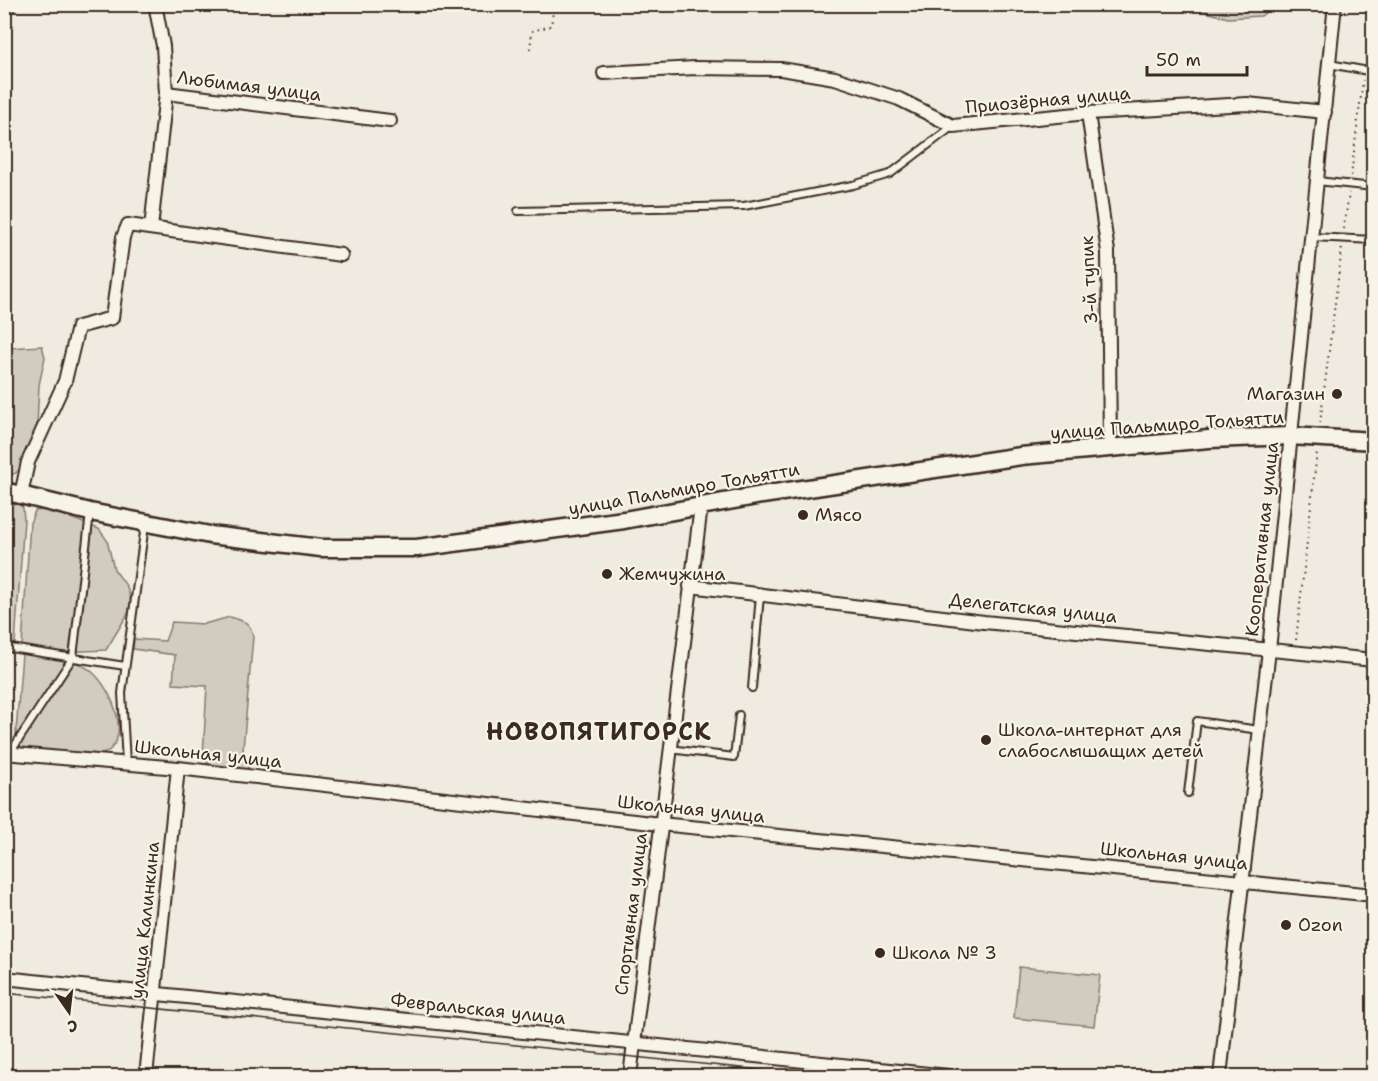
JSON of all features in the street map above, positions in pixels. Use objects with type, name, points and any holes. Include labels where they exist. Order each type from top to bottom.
[{"type":"street","points":[[4,9],[10,4]]},
{"type":"street","points":[[155,4],[163,45],[166,93]]},
{"type":"street","name":"Кооперативная улица","points":[[1220,1077],[1269,650],[1335,4]]},
{"type":"street","name":"Приозёрная улица","points":[[604,73],[695,68],[781,69],[835,78],[899,99],[953,126],[1088,113],[1247,104],[1325,112]]},
{"type":"street","name":"Любимая улица","points":[[151,228],[166,93],[390,121]]},
{"type":"street","name":"3-й тупик","points":[[1088,113],[1108,252],[1110,446]]},
{"type":"street","points":[[13,493],[65,381],[78,327],[112,318],[123,237],[128,225],[341,255]]},
{"type":"street","name":"улица Пальмиро Тольятти","points":[[13,493],[90,512],[210,536],[321,548],[417,548],[557,530],[936,467],[1110,446],[1290,436],[1374,441]]},
{"type":"street","name":"Спортивная улица","points":[[630,1077],[701,506]]},
{"type":"street","name":"Делегатская улица","points":[[690,586],[984,622],[1374,660]]},
{"type":"street","name":"Школьная улица","points":[[7,753],[178,768],[660,824],[1374,895]]},
{"type":"street","name":"улица Калинкина","points":[[147,1077],[178,768]]},
{"type":"street","name":"Февральская улица","points":[[4,978],[156,996],[634,1043],[948,1077]]},
{"type":"lane","points":[[1329,64],[1374,72]]},
{"type":"lane","points":[[518,212],[744,206],[853,185],[890,174],[953,126]]},
{"type":"lane","points":[[1317,181],[1374,187]]},
{"type":"lane","points":[[1312,237],[1374,240]]},
{"type":"lane","points":[[7,753],[73,657],[90,512]]},
{"type":"lane","points":[[126,763],[122,693],[146,524]]},
{"type":"lane","points":[[752,688],[760,595]]},
{"type":"lane","points":[[4,647],[126,666]]},
{"type":"lane","points":[[670,749],[734,758],[739,715]]},
{"type":"lane","points":[[1188,793],[1197,721],[1260,730]]},
{"type":"path","points":[[530,50],[532,30],[551,26],[554,4]]},
{"type":"path","points":[[1294,652],[1364,70],[1374,15]]},
{"type":"shaded area","points":[[1180,5],[1275,5],[1261,16],[1228,18]]},
{"type":"shaded area","points":[[42,346],[45,357],[39,385],[37,425],[22,468],[14,474],[5,474],[5,350]]},
{"type":"shaded area","points":[[5,497],[15,500],[23,508],[24,520],[15,643],[10,645],[5,639]]},
{"type":"shaded area","points":[[48,509],[99,529],[107,540],[114,569],[127,587],[131,601],[129,612],[106,650],[61,652],[22,646],[30,523],[35,511]]},
{"type":"shaded area","points":[[230,617],[246,623],[251,628],[253,637],[243,749],[249,766],[246,771],[215,767],[210,765],[203,756],[207,686],[173,684],[175,655],[133,649],[134,639],[165,641],[172,622],[204,624]]},
{"type":"shaded area","points":[[22,654],[75,662],[90,670],[98,678],[106,689],[117,715],[117,739],[111,749],[100,755],[18,748],[15,745]]},
{"type":"shaded area","points":[[1019,967],[1100,975],[1094,1026],[1014,1018]]},
{"type":"tram line","points":[[4,993],[819,1076]]},
{"type":"place","name":"Магазин","points":[[1337,394]]},
{"type":"place","name":"Мясо","points":[[803,515]]},
{"type":"place","name":"Жемчужина","points":[[607,574]]},
{"type":"place","name":"Школа-интернат для слабослышащих детей","points":[[986,740]]},
{"type":"place","name":"Ozon","points":[[1286,925]]},
{"type":"place","name":"Школа № 3","points":[[880,953]]},
{"type":"district","name":"НОВОПЯТИГОРСК","points":[[599,732]]}]
